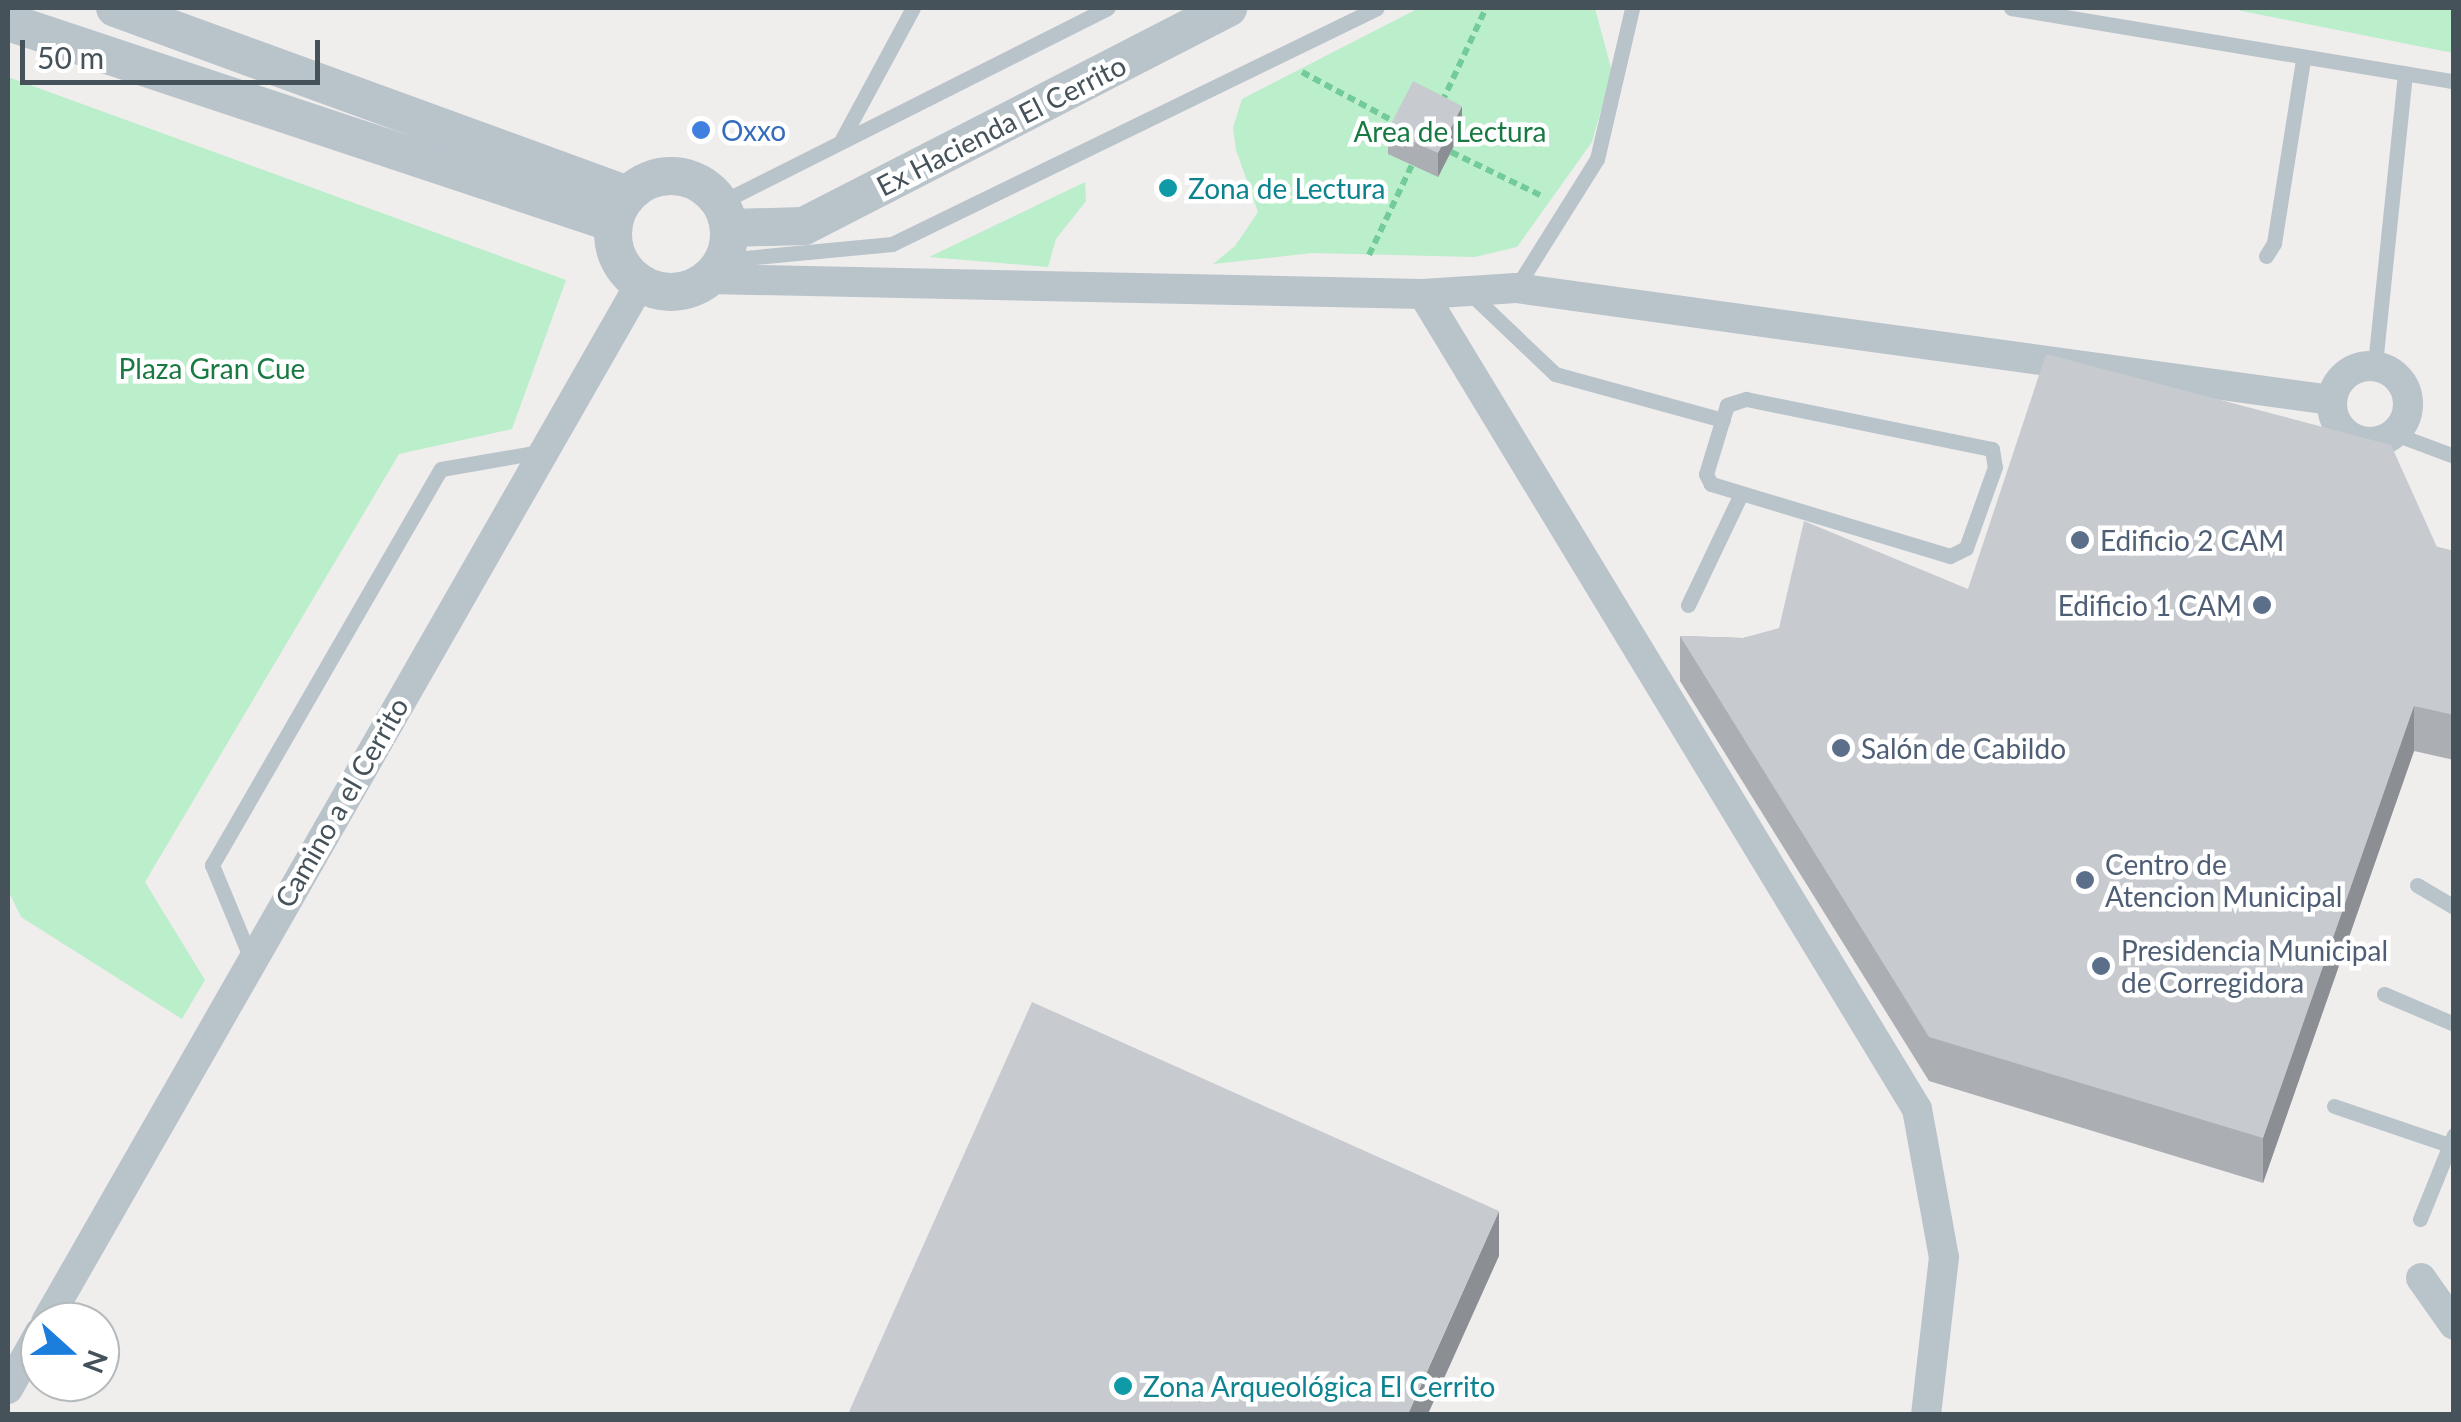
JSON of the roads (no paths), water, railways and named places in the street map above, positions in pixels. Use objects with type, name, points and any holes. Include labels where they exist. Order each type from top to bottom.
[{"type":"street","points":[[115,8],[621,209]]},
{"type":"street","name":"Ex Hacienda El Cerrito","points":[[720,243],[804,226],[1228,8]]},
{"type":"street","points":[[8,22],[621,209]]},
{"type":"street","points":[[720,243],[700,184],[674,176],[647,181],[621,209],[618,257],[640,284],[662,292],[720,243],[1422,294],[1471,294],[1516,288],[2330,400]]},
{"type":"street","name":"Camino a el Cerrito","points":[[57,1302],[539,452],[640,284]]},
{"type":"street","points":[[1422,294],[1917,1109],[1944,1258],[1926,1414]]},
{"type":"street","points":[[2375,364],[2401,378],[2409,408],[2396,434],[2366,443],[2340,430],[2330,400],[2345,373],[2375,364]]},
{"type":"street","points":[[2421,1278],[2454,1325]]},
{"type":"lane","points":[[841,142],[912,8]]},
{"type":"lane","points":[[720,243],[841,142],[1108,8]]},
{"type":"lane","points":[[720,243],[892,244],[1377,8]]},
{"type":"lane","points":[[1516,288],[1597,159],[1632,8]]},
{"type":"lane","points":[[2011,8],[2304,60],[2454,81]]},
{"type":"lane","points":[[2266,256],[2274,243],[2304,60]]},
{"type":"lane","points":[[2375,364],[2405,74]]},
{"type":"lane","points":[[1471,294],[1555,374],[1724,420]]},
{"type":"lane","points":[[1746,399],[1973,443],[1994,454],[1960,554],[1741,494],[1708,480],[1724,420],[1732,400],[1746,399]]},
{"type":"lane","points":[[2396,434],[2454,456]]},
{"type":"lane","points":[[251,959],[212,865],[441,469],[539,452]]},
{"type":"lane","points":[[1688,605],[1741,494]]},
{"type":"lane","points":[[2417,885],[2454,907]]},
{"type":"lane","points":[[2384,994],[2454,1024]]},
{"type":"lane","points":[[2334,1106],[2452,1140],[2420,1219]]},
{"type":"place","name":"Oxxo","points":[[701,130]]},
{"type":"place","name":"Zona de Lectura","points":[[1168,188]]},
{"type":"place","name":"Edificio 2 CAM","points":[[2080,540]]},
{"type":"place","name":"Edificio 1 CAM","points":[[2262,605]]},
{"type":"place","name":"Salón de Cabildo","points":[[1841,748]]},
{"type":"place","name":"Centro de Atencion Municipal","points":[[2085,880]]},
{"type":"place","name":"Presidencia Municipal de Corregidora","points":[[2101,966]]},
{"type":"place","name":"Zona Arqueológica El Cerrito","points":[[1123,1386]]},
{"type":"park label","name":"Area de Lectura","points":[[1450,131]]},
{"type":"park label","name":"Plaza Gran Cue","points":[[212,368]]}]
